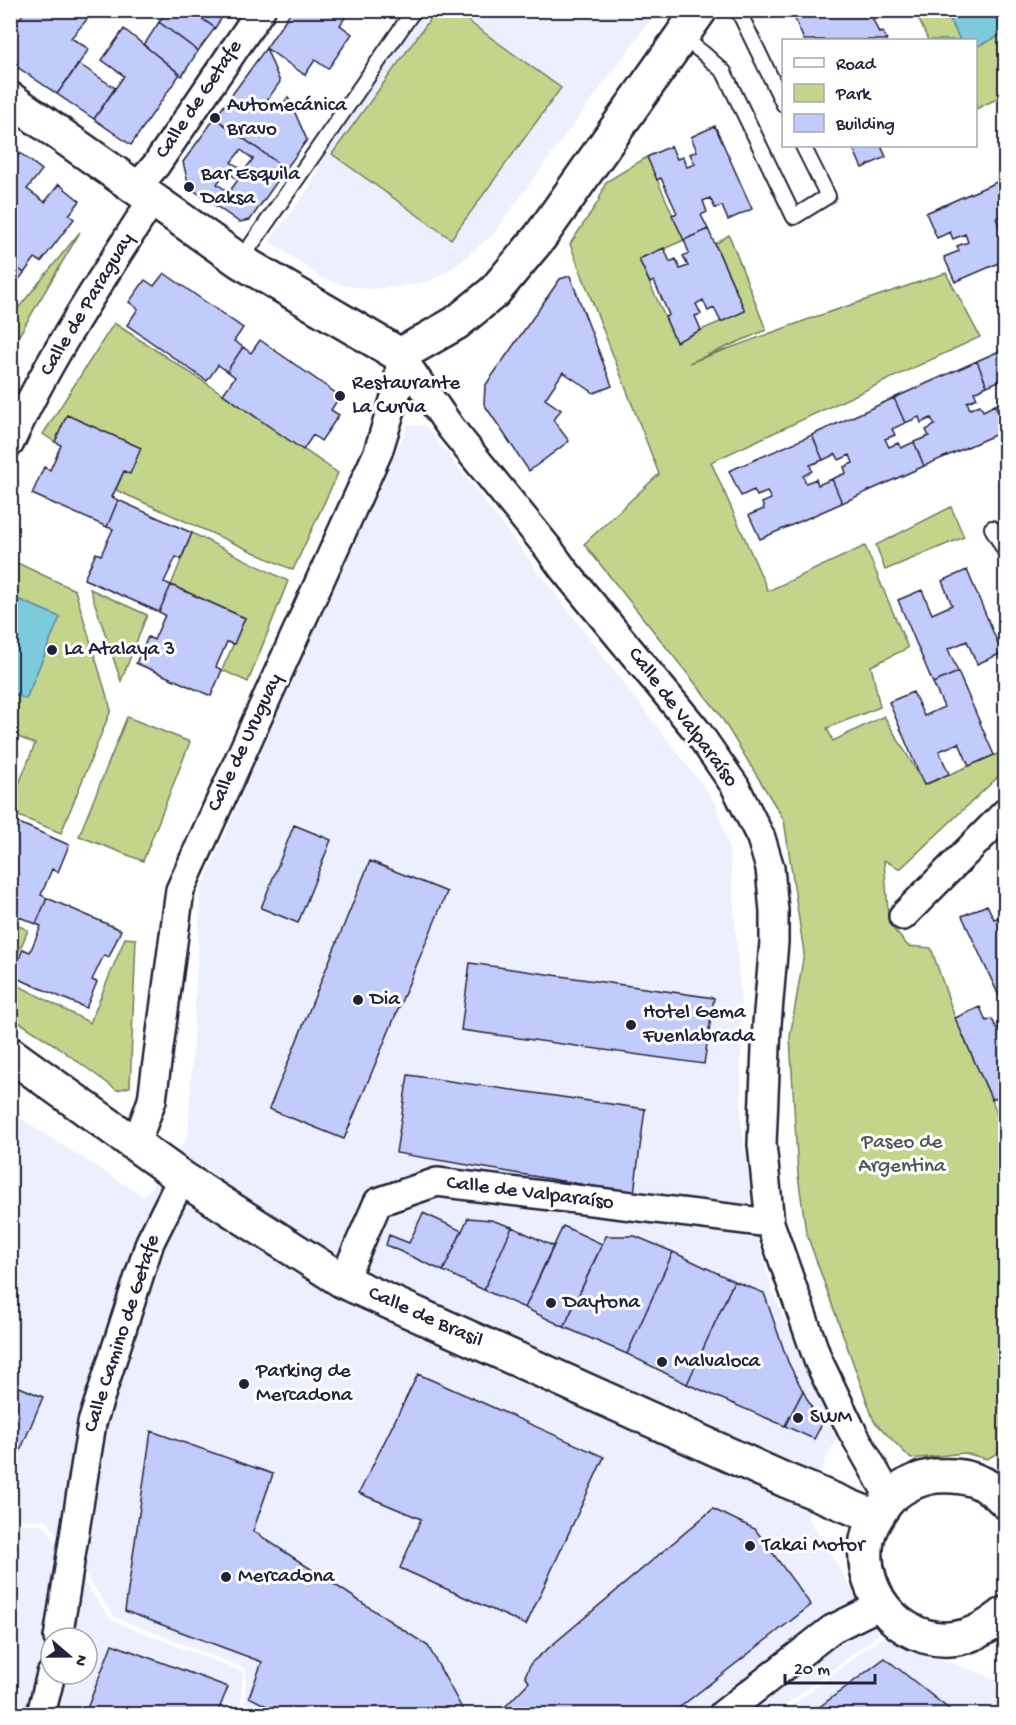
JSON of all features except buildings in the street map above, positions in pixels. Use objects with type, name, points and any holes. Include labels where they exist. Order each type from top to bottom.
[{"type":"street","name":"Calle de Getafe","points":[[145,194],[156,165],[261,10]]},
{"type":"street","points":[[10,99],[240,261],[400,355],[456,323],[494,292],[540,237],[700,10]]},
{"type":"street","name":"Calle de Paraguay","points":[[10,442],[145,194]]},
{"type":"street","name":"Calle de Uruguay","points":[[136,1144],[152,1100],[180,890],[378,452],[399,384],[400,355]]},
{"type":"street","name":"Calle de Valparaíso","points":[[400,355],[451,428],[697,731],[735,786],[761,838],[770,867],[774,911],[774,942],[766,1024],[762,1144],[770,1223],[818,1360],[851,1430],[882,1508]]},
{"type":"street","points":[[903,916],[1005,812]]},
{"type":"street","name":"Calle de Brasil","points":[[10,1054],[182,1178],[343,1281],[784,1479],[882,1508]]},
{"type":"street","name":"Calle Camino de Getafe","points":[[60,1626],[92,1423],[150,1242],[182,1178]]},
{"type":"street","name":"Calle de Valparaíso","points":[[343,1281],[378,1202],[437,1182],[770,1223]]},
{"type":"street","points":[[1003,1494],[977,1480],[954,1475],[931,1477],[908,1484],[882,1508],[867,1539],[865,1562],[870,1585],[881,1605],[897,1622],[918,1634],[942,1638],[965,1636],[987,1628],[1005,1613]]},
{"type":"street","points":[[723,1714],[832,1629],[881,1605]]},
{"type":"street","points":[[40,1714],[48,1686]]},
{"type":"lane","points":[[240,261],[414,10]]},
{"type":"lane","points":[[738,10],[782,103]]},
{"type":"lane","points":[[681,36],[724,72],[794,217],[828,196],[804,147]]},
{"type":"lane","points":[[992,528],[1005,554]]},
{"type":"shaded area","points":[[426,11],[657,11],[493,234],[457,265],[430,281],[397,287],[369,289],[347,286],[321,278],[270,241],[312,184],[328,144]]},
{"type":"shaded area","points":[[408,425],[426,426],[716,803],[730,852],[741,1004],[741,1119],[755,1228],[772,1291],[838,1437],[825,1461],[808,1517],[879,1634],[774,1714],[264,1714],[245,1703],[246,1669],[115,1617],[46,1519],[11,1519],[10,1112],[144,1197],[188,1137],[201,889]]},
{"type":"shaded area","points":[[10,1524],[43,1524],[112,1621],[243,1672],[241,1704],[258,1714],[11,1714]]},
{"type":"shaded area","points":[[882,1637],[997,1680],[1005,1689],[1005,1714],[780,1714]]},
{"type":"green space","points":[[436,11],[454,11],[561,88],[451,239],[332,154]]},
{"type":"green space","points":[[915,11],[1005,11],[1005,95],[977,109],[977,39],[928,39]]},
{"type":"green space","name":"Paseo de Argentina","points":[[647,157],[684,240],[639,260],[676,341],[745,311],[715,244],[729,235],[766,330],[689,363],[812,318],[946,273],[980,337],[711,462],[768,591],[865,546],[908,648],[871,666],[880,707],[827,728],[833,741],[884,716],[925,785],[994,755],[1005,753],[1005,769],[998,777],[900,869],[884,860],[889,924],[908,946],[931,948],[955,1018],[1005,1135],[1005,1449],[987,1459],[964,1453],[911,1459],[874,1421],[806,1232],[798,1175],[790,1037],[804,953],[784,820],[718,712],[584,544],[659,474],[570,244],[598,202],[606,182]]},
{"type":"green space","points":[[80,232],[11,349],[11,317]]},
{"type":"green space","points":[[114,323],[338,473],[293,570],[116,490],[124,471],[130,474],[67,415],[55,442],[43,434]]},
{"type":"green space","points":[[951,507],[964,537],[885,570],[876,545]]},
{"type":"green space","points":[[192,533],[288,581],[248,682],[222,670],[245,618],[171,585]]},
{"type":"green space","name":"La Atalaya 3","points":[[11,560],[75,590],[111,710],[61,833],[11,813],[10,806],[35,744],[11,734]]},
{"type":"green space","points":[[90,589],[147,615],[121,681]]},
{"type":"green space","points":[[127,717],[190,742],[143,861],[79,836]]},
{"type":"green space","points":[[11,922],[28,930],[11,971]]},
{"type":"green space","points":[[125,938],[136,939],[130,1087],[117,1090],[55,1045],[11,1017],[10,981],[90,1023]]},
{"type":"water","points":[[946,11],[1005,11],[1005,33],[977,47],[977,39],[960,39]]},
{"type":"water","points":[[20,600],[60,617],[26,699],[11,693],[11,622]]},
{"type":"place","name":"Automecánica Bravo","points":[[215,118]]},
{"type":"place","name":"Bar Esquila Daksa","points":[[189,187]]},
{"type":"place","name":"Restaurante La Curva","points":[[340,396]]},
{"type":"place","name":"La Atalaya 3","points":[[52,650]]},
{"type":"place","name":"Dia","points":[[358,1000]]},
{"type":"place","name":"Hotel Gema Fuenlabrada","points":[[631,1025]]},
{"type":"place","name":"Daytona","points":[[551,1303]]},
{"type":"place","name":"Malvaloca","points":[[662,1362]]},
{"type":"place","name":"Parking de Mercadona","points":[[244,1384]]},
{"type":"place","name":"SWM","points":[[798,1418]]},
{"type":"place","name":"Takai Motor","points":[[750,1546]]},
{"type":"place","name":"Mercadona","points":[[226,1577]]}]
